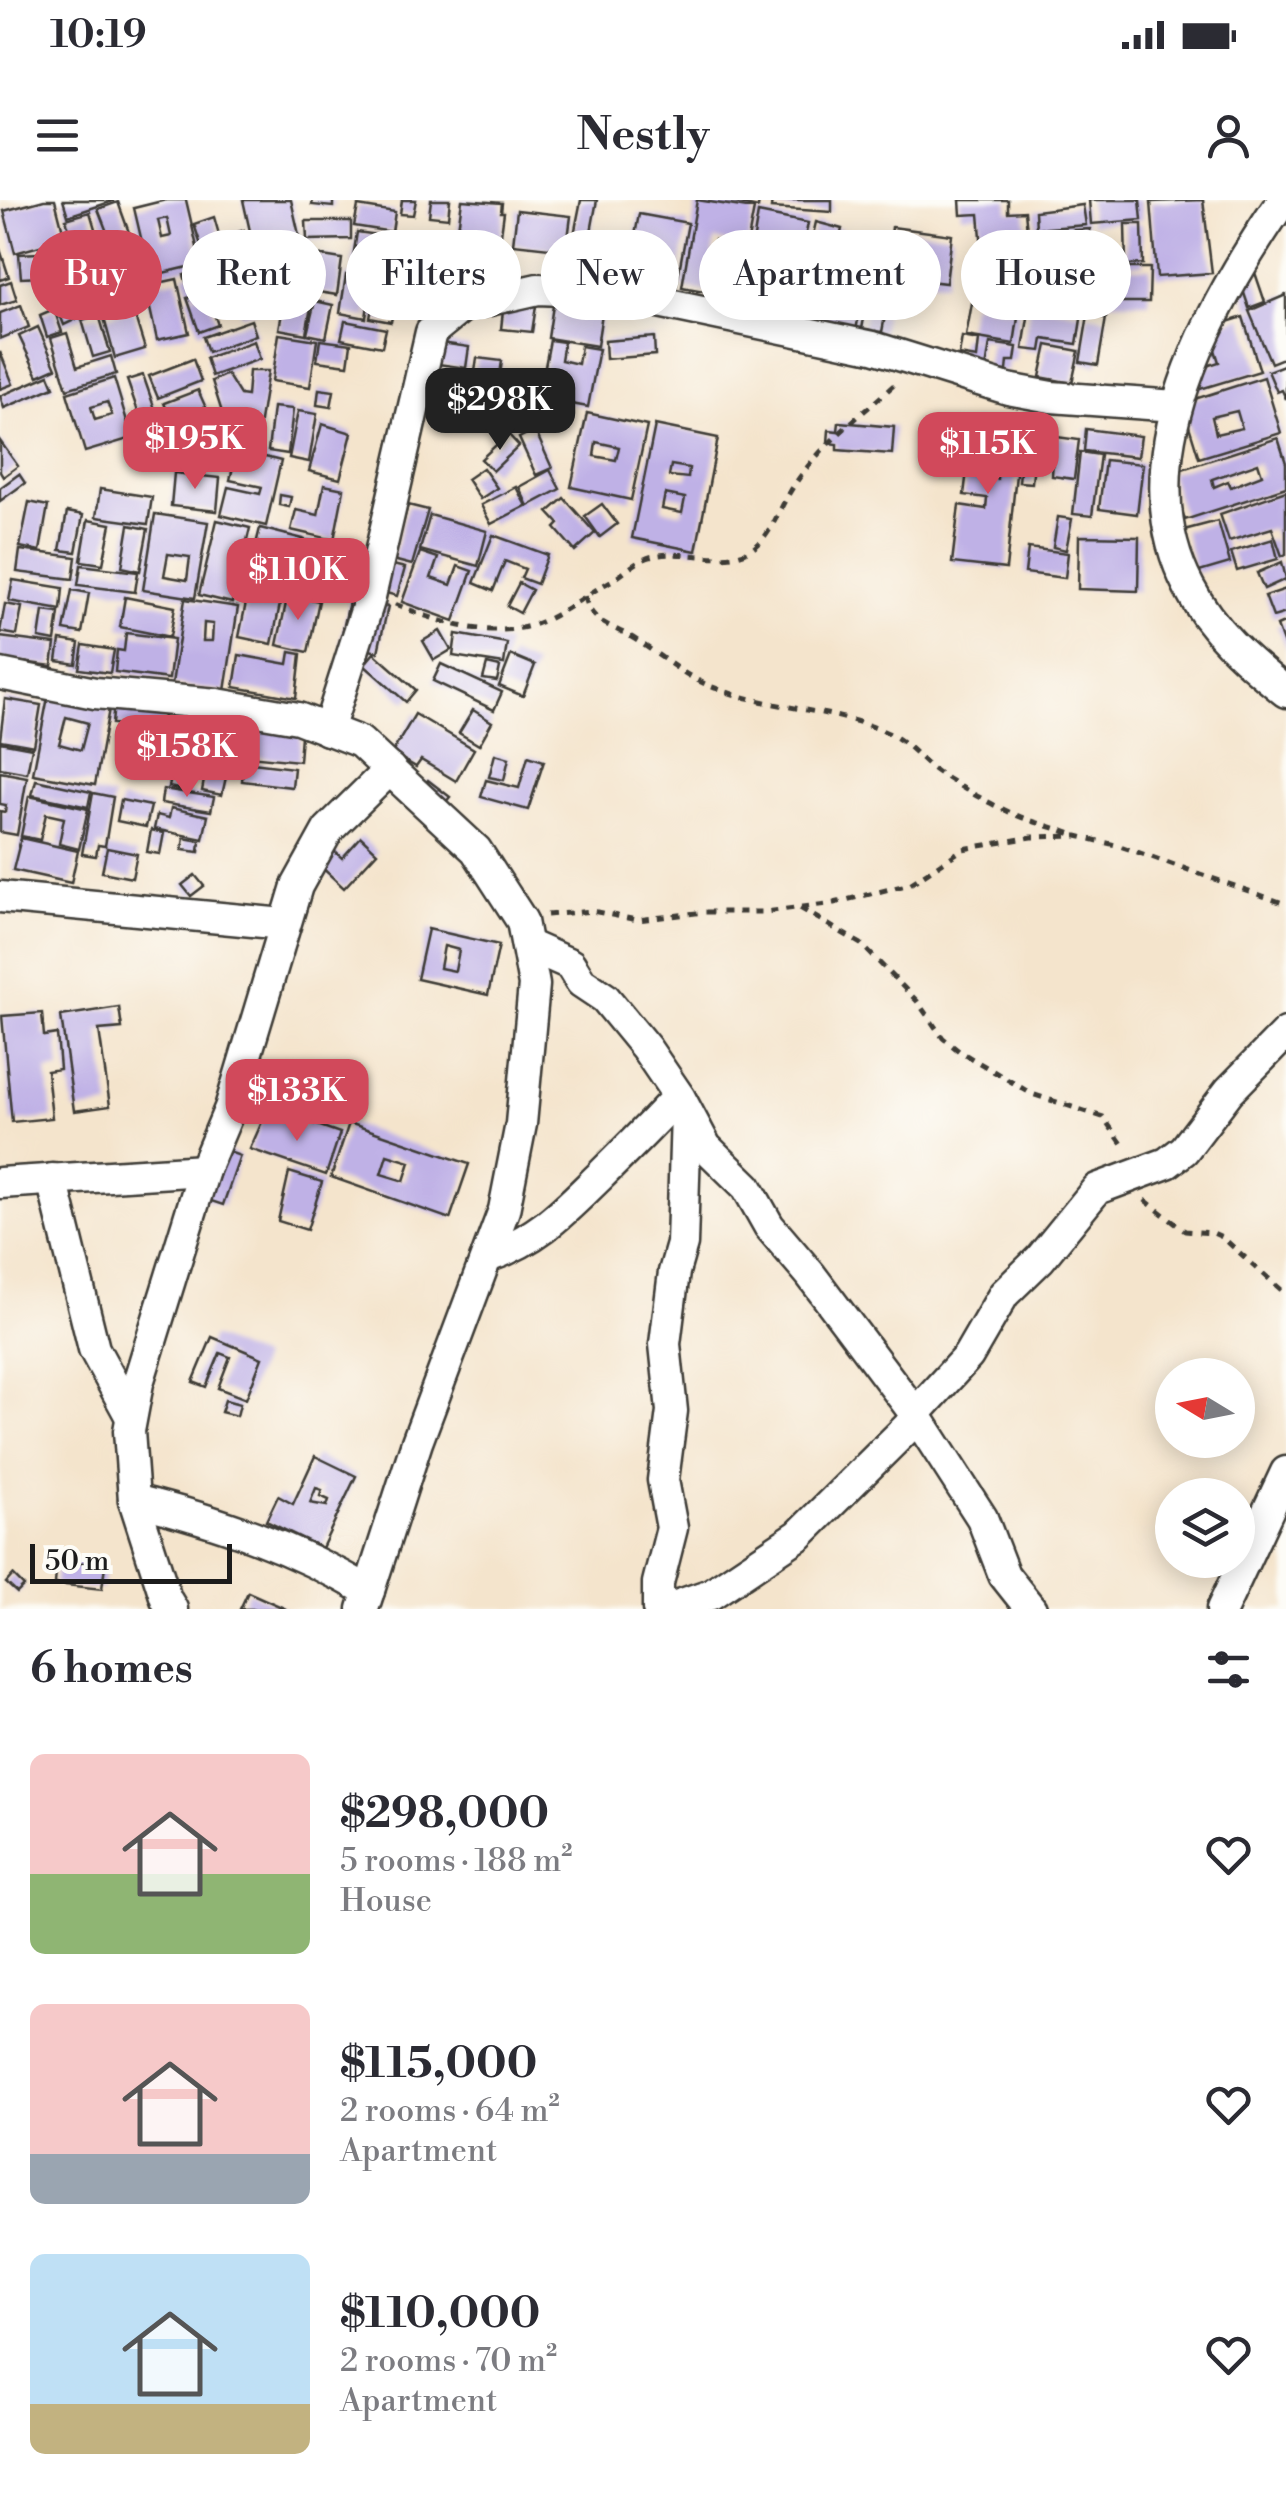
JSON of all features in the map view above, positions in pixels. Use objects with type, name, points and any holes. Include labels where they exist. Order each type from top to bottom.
[{"type":"street","points":[[1284,200],[1250,247],[1222,298],[1176,406],[1166,460],[1165,502],[1170,537],[1189,588],[1218,631],[1286,692]]},
{"type":"street","points":[[328,730],[370,594],[431,332],[464,306],[538,289],[611,292],[873,347],[1008,389],[1050,397],[1176,406]]},
{"type":"street","points":[[0,674],[95,693],[217,704],[298,718],[360,742],[476,850],[525,933],[534,986],[521,1124],[504,1210],[418,1442],[366,1600],[316,1560],[216,1521],[134,1500]]},
{"type":"street","points":[[172,1609],[134,1500],[129,1431],[138,1382],[204,1170],[230,1108],[297,886],[328,830],[390,770]]},
{"type":"street","points":[[0,896],[284,924]]},
{"type":"street","points":[[525,933],[570,964],[581,982],[605,998],[646,1048],[706,1146],[747,1187],[770,1226],[916,1416],[982,1518],[1004,1575],[1031,1609]]},
{"type":"street","points":[[668,1609],[710,1594],[798,1535],[916,1416],[968,1356],[1004,1294],[1040,1259],[1097,1189],[1167,1163],[1184,1150],[1229,1091],[1286,1034]]},
{"type":"street","points":[[487,1257],[522,1242],[558,1219],[682,1103]]},
{"type":"street","points":[[658,1609],[658,1584],[672,1528],[663,1480],[672,1411],[665,1344],[674,1272],[682,1244],[682,1103]]},
{"type":"street","points":[[0,1183],[204,1170]]},
{"type":"street","points":[[52,1179],[94,1349],[132,1417]]},
{"type":"street","points":[[1222,1609],[1286,1472]]},
{"type":"street","points":[[141,1609],[157,1567]]},
{"type":"path","points":[[370,594],[453,626],[521,628],[546,618],[619,577],[633,564],[654,556],[732,556],[756,547],[816,456],[921,362]]},
{"type":"path","points":[[584,596],[594,618],[643,644],[695,680],[769,704],[878,728],[894,735],[935,771],[1019,816],[1120,846],[1286,904]]},
{"type":"path","points":[[525,933],[565,911],[592,911],[638,920],[705,912],[765,912],[834,903],[910,884],[963,849],[1032,836],[1077,836]]},
{"type":"path","points":[[798,906],[862,944],[959,1051],[1032,1094],[1103,1117],[1124,1144],[1144,1200],[1185,1231],[1212,1233],[1222,1238],[1286,1294]]},
{"type":"building","points":[[55,200],[63,230],[30,230],[30,249],[15,253],[4,211]]},
{"type":"building","points":[[63,200],[113,200],[113,201],[68,216]]},
{"type":"building","points":[[166,200],[186,200],[193,230],[182,230],[182,268],[162,273],[162,238],[171,236],[167,218],[158,220],[160,230],[139,230],[134,208]]},
{"type":"building","points":[[243,200],[291,200],[298,230],[250,230]]},
{"type":"building","points":[[313,200],[333,200],[333,207],[312,205]]},
{"type":"building","points":[[402,200],[416,200],[413,215],[400,214]]},
{"type":"building","points":[[431,200],[450,200],[448,218],[429,216]]},
{"type":"building","points":[[462,200],[502,203],[502,230],[458,230]]},
{"type":"building","points":[[581,200],[597,200],[591,230],[575,230]]},
{"type":"building","points":[[697,200],[754,209],[750,230],[699,230],[699,290],[682,287]]},
{"type":"building","points":[[723,200],[759,200],[758,208]]},
{"type":"building","points":[[772,200],[832,200],[832,212],[771,208]]},
{"type":"building","points":[[960,200],[1008,200],[1008,212],[1025,211],[1027,230],[980,230],[979,214],[961,215]]},
{"type":"building","points":[[1089,200],[1140,200],[1142,220],[1091,224]]},
{"type":"building","points":[[1203,200],[1212,273],[1157,277],[1151,202]]},
{"type":"building","points":[[118,202],[128,230],[106,230],[98,209]]},
{"type":"building","points":[[1083,205],[1086,225],[1036,229],[1035,211]]},
{"type":"building","points":[[358,206],[395,212],[392,230],[354,226]]},
{"type":"building","points":[[517,210],[571,216],[569,230],[541,230],[541,247],[521,245],[521,230],[515,230]]},
{"type":"building","points":[[90,212],[95,230],[69,230],[66,219]]},
{"type":"building","points":[[758,213],[808,223],[807,230],[755,230]]},
{"type":"building","points":[[639,214],[688,223],[679,271],[679,230],[636,230]]},
{"type":"building","points":[[214,217],[218,230],[196,230],[194,224]]},
{"type":"building","points":[[306,221],[351,221],[346,239],[326,240],[326,230],[306,230]]},
{"type":"building","points":[[816,222],[842,229],[842,230],[814,230]]},
{"type":"building","points":[[1125,224],[1142,224],[1143,264],[1131,265],[1131,230],[1125,230]]},
{"type":"building","points":[[941,234],[952,235],[946,283],[941,282]]},
{"type":"building","points":[[0,249],[9,277],[0,280]]},
{"type":"building","points":[[30,253],[30,278],[21,278],[19,254]]},
{"type":"building","points":[[1249,255],[1265,302],[1249,308],[1233,260]]},
{"type":"building","points":[[326,256],[342,259],[337,295],[326,293]]},
{"type":"building","points":[[1131,268],[1150,268],[1149,302],[1131,302]]},
{"type":"building","points":[[346,275],[346,314],[340,313]]},
{"type":"building","points":[[177,279],[182,320],[186,320],[189,333],[157,340],[153,320],[162,320],[162,282]]},
{"type":"building","points":[[11,281],[17,300],[0,305],[0,285]]},
{"type":"building","points":[[1286,295],[1286,357],[1271,363],[1249,311]]},
{"type":"building","points":[[326,303],[333,305],[326,338],[307,334],[310,320],[326,320]]},
{"type":"building","points":[[521,304],[536,306],[532,332],[501,329],[502,320],[521,320]]},
{"type":"building","points":[[21,305],[29,327],[0,339],[0,313]]},
{"type":"building","points":[[1243,317],[1260,371],[1197,390],[1191,371],[1219,362],[1208,328]]},
{"type":"building","points":[[42,320],[58,320],[62,332],[47,337]]},
{"type":"building","points":[[82,320],[100,320],[110,352],[93,357]]},
{"type":"building","points":[[105,320],[136,320],[145,349],[115,358]]},
{"type":"building","points":[[195,320],[216,320],[218,325],[199,332]]},
{"type":"building","points":[[251,320],[256,335],[208,352],[203,337]]},
{"type":"building","points":[[281,320],[309,320],[306,334],[279,329]]},
{"type":"building","points":[[551,320],[601,320],[597,346],[548,338]]},
{"type":"building","points":[[805,320],[858,320],[856,331]]},
{"type":"building","points":[[864,320],[884,320],[882,332],[862,329]]},
{"type":"building","points":[[969,320],[1018,320],[1014,344],[966,336]]},
{"type":"building","points":[[1028,320],[1081,320],[1077,344],[1043,339],[1041,351],[1023,349]]},
{"type":"building","points":[[1087,320],[1106,320],[1098,365],[1080,362]]},
{"type":"building","points":[[345,321],[386,329],[382,347],[341,339]]},
{"type":"building","points":[[38,327],[56,368],[38,376],[19,336]]},
{"type":"building","points":[[67,333],[77,367],[111,356],[116,374],[67,389],[51,338]]},
{"type":"building","points":[[279,334],[317,340],[310,387],[272,381]]},
{"type":"building","points":[[654,337],[655,355],[606,359],[605,341]]},
{"type":"building","points":[[962,337],[979,340],[977,358],[959,355]]},
{"type":"building","points":[[320,340],[351,344],[348,365],[317,361]]},
{"type":"building","points":[[550,340],[564,342],[561,360],[578,364],[581,346],[599,349],[588,407],[539,398]]},
{"type":"building","points":[[254,341],[260,359],[212,376],[206,358]]},
{"type":"building","points":[[441,343],[469,347],[466,368],[438,364]]},
{"type":"building","points":[[990,343],[1017,347],[1015,361],[1008,361],[1007,371],[986,369]]},
{"type":"building","points":[[1047,345],[1079,351],[1072,383],[1040,377]]},
{"type":"building","points":[[0,352],[13,384],[0,389]]},
{"type":"building","points":[[477,358],[502,361],[497,395],[472,392]]},
{"type":"building","points":[[193,359],[201,381],[158,398],[149,376]]},
{"type":"building","points":[[1286,364],[1286,399],[1282,390],[1277,392],[1268,371]]},
{"type":"building","points":[[440,370],[469,376],[464,400],[435,394]]},
{"type":"building","points":[[249,371],[268,371],[258,434],[227,428],[212,381],[227,374],[240,395],[247,396]]},
{"type":"building","points":[[49,375],[54,387],[4,408],[0,396]]},
{"type":"building","points":[[143,375],[160,424],[144,429],[127,380]]},
{"type":"building","points":[[1264,377],[1281,433],[1199,458],[1182,403]],"holes":[[[1237,411],[1242,428],[1216,434],[1212,417]]]},
{"type":"building","points":[[114,378],[132,438],[85,452],[67,393]],"holes":[[[107,402],[112,415],[95,420],[91,407]]]},
{"type":"building","points":[[319,389],[334,391],[331,407],[317,405]]},
{"type":"building","points":[[198,390],[206,408],[172,422],[164,403]]},
{"type":"building","points":[[273,407],[293,409],[288,454],[268,451]]},
{"type":"building","points":[[298,411],[317,414],[309,462],[289,458]]},
{"type":"building","points":[[587,413],[647,426],[631,500],[571,487]],"holes":[[[596,442],[619,447],[616,460],[594,456]]]},
{"type":"building","points":[[973,421],[1021,427],[1006,569],[952,563],[959,505],[986,509],[987,498],[964,495]],"holes":[[[987,463],[998,464],[997,479],[985,478]]]},
{"type":"building","points":[[839,422],[894,427],[892,454],[837,450],[837,444],[828,443],[829,430],[838,431]]},
{"type":"building","points":[[322,424],[352,433],[340,479],[309,471]]},
{"type":"building","points":[[655,425],[718,438],[696,551],[632,538]],"holes":[[[671,465],[689,468],[688,478],[669,476]],[[665,494],[685,498],[682,513],[662,509]]]},
{"type":"building","points":[[1086,429],[1141,436],[1138,457],[1084,451]]},
{"type":"building","points":[[535,430],[552,468],[536,475],[519,438]]},
{"type":"building","points":[[1028,433],[1079,440],[1074,479],[1052,476],[1053,460],[1026,456]]},
{"type":"building","points":[[508,434],[519,446],[493,471],[481,459]]},
{"type":"building","points":[[1278,438],[1286,463],[1286,487],[1185,520],[1170,473]],"holes":[[[1258,463],[1262,475],[1231,487],[1228,481],[1214,487],[1212,479]]]},
{"type":"building","points":[[0,441],[18,466],[3,477],[0,472]]},
{"type":"building","points":[[237,450],[281,461],[266,526],[221,515],[228,487],[260,494],[262,487],[230,480]]},
{"type":"building","points":[[1080,452],[1100,455],[1092,516],[1073,514]]},
{"type":"building","points":[[1105,460],[1143,464],[1137,514],[1099,509]]},
{"type":"building","points":[[1021,461],[1034,462],[1032,483],[1019,482]]},
{"type":"building","points":[[483,468],[497,488],[480,499],[467,479]]},
{"type":"building","points":[[550,470],[560,489],[528,506],[519,487]]},
{"type":"building","points":[[174,473],[220,478],[217,511],[171,506]]},
{"type":"building","points":[[19,474],[25,483],[0,501],[0,488]]},
{"type":"building","points":[[324,485],[344,489],[334,540],[291,530],[296,510],[318,515]]},
{"type":"building","points":[[516,487],[526,506],[491,524],[481,505]]},
{"type":"building","points":[[100,489],[152,497],[148,524],[96,517]]},
{"type":"building","points":[[1286,491],[1286,554],[1282,556],[1272,528],[1229,541],[1220,514]]},
{"type":"building","points":[[280,495],[291,497],[289,507],[279,505]]},
{"type":"building","points":[[564,498],[595,533],[575,551],[555,528],[559,524],[548,512]]},
{"type":"building","points":[[29,502],[48,506],[40,551],[20,547]]},
{"type":"building","points":[[602,504],[617,524],[600,537],[585,516]]},
{"type":"building","points":[[408,505],[428,510],[412,565],[393,560]]},
{"type":"building","points":[[67,512],[83,515],[76,552],[60,550]]},
{"type":"building","points":[[155,514],[208,522],[195,598],[143,590]],"holes":[[[168,554],[190,557],[187,580],[164,576]]]},
{"type":"building","points":[[430,515],[487,531],[478,566],[420,550]]},
{"type":"building","points":[[1058,517],[1072,519],[1066,550],[1053,547]]},
{"type":"building","points":[[88,520],[111,524],[103,564],[81,561]]},
{"type":"building","points":[[217,520],[250,528],[232,603],[199,595]]},
{"type":"building","points":[[1218,521],[1230,563],[1196,573],[1184,530]]},
{"type":"building","points":[[129,525],[148,529],[140,571],[122,567]]},
{"type":"building","points":[[260,528],[303,539],[291,588],[248,577]]},
{"type":"building","points":[[493,535],[548,555],[537,584],[521,578],[525,569],[505,561],[493,591],[474,583]]},
{"type":"building","points":[[1079,536],[1139,537],[1138,591],[1078,589]]},
{"type":"building","points":[[1273,539],[1278,559],[1237,571],[1231,552]]},
{"type":"building","points":[[305,540],[333,545],[323,592],[295,587]]},
{"type":"building","points":[[1028,548],[1068,553],[1065,578],[1025,573]]},
{"type":"building","points":[[20,550],[76,557],[73,579],[17,572]]},
{"type":"building","points":[[420,552],[438,558],[431,578],[451,585],[458,566],[472,571],[454,621],[402,602]]},
{"type":"building","points":[[1282,562],[1286,579],[1264,589],[1257,573]]},
{"type":"building","points":[[359,563],[388,571],[389,564],[405,568],[397,596],[354,584]]},
{"type":"building","points":[[81,565],[138,572],[135,592],[78,585]]},
{"type":"building","points":[[13,580],[63,588],[61,610],[9,601]]},
{"type":"building","points":[[250,583],[283,589],[272,644],[239,637]]},
{"type":"building","points":[[519,583],[532,590],[520,613],[507,606]]},
{"type":"building","points":[[1286,589],[1286,613],[1273,617],[1265,596]]},
{"type":"building","points":[[72,590],[89,593],[82,633],[64,630]]},
{"type":"building","points":[[288,594],[319,601],[308,652],[277,645]]},
{"type":"building","points":[[125,597],[175,607],[170,637],[120,627]]},
{"type":"building","points":[[350,597],[388,606],[378,652],[340,643]]},
{"type":"building","points":[[185,599],[238,607],[225,691],[172,684]],"holes":[[[204,623],[213,624],[212,641],[203,641]]]},
{"type":"building","points":[[5,604],[22,607],[17,635],[0,632]]},
{"type":"building","points":[[43,611],[59,613],[55,641],[39,638]]},
{"type":"building","points":[[1286,622],[1286,650],[1277,626]]},
{"type":"building","points":[[440,631],[451,650],[434,660],[423,641]]},
{"type":"building","points":[[126,633],[174,639],[169,679],[115,672],[117,650],[124,651]]},
{"type":"building","points":[[456,634],[507,643],[504,664],[453,656]]},
{"type":"building","points":[[0,637],[55,644],[52,666],[0,659]]},
{"type":"building","points":[[60,640],[79,643],[76,664],[57,661]]},
{"type":"building","points":[[83,645],[114,650],[110,673],[79,669]]},
{"type":"building","points":[[290,652],[301,654],[296,698],[234,687],[239,655],[288,664]]},
{"type":"building","points":[[374,653],[416,690],[406,702],[364,665]]},
{"type":"building","points":[[511,655],[535,665],[523,696],[499,686]]},
{"type":"building","points":[[441,664],[502,692],[494,710],[433,681]]},
{"type":"building","points":[[487,664],[500,667],[497,681],[483,679]]},
{"type":"building","points":[[48,697],[109,709],[95,785],[33,774]],"holes":[[[66,717],[88,723],[81,750],[59,744]]]},
{"type":"building","points":[[5,699],[41,705],[34,746],[0,740]]},
{"type":"building","points":[[114,703],[165,709],[162,729],[112,724]]},
{"type":"building","points":[[473,710],[492,722],[479,745],[459,733]]},
{"type":"building","points":[[415,714],[474,749],[456,781],[421,760],[416,767],[392,753]]},
{"type":"building","points":[[182,716],[233,724],[227,761],[176,753]]},
{"type":"building","points":[[251,717],[302,722],[299,761],[248,756]]},
{"type":"building","points":[[0,742],[32,748],[27,773],[0,768]]},
{"type":"building","points":[[495,754],[509,758],[504,780],[489,777]]},
{"type":"building","points":[[528,756],[544,761],[528,810],[481,797],[486,780],[519,788]]},
{"type":"building","points":[[175,758],[192,761],[187,791],[169,787]]},
{"type":"building","points":[[244,762],[294,768],[292,787],[242,781]]},
{"type":"building","points":[[207,764],[228,768],[222,795],[202,791]]},
{"type":"building","points":[[0,772],[27,777],[17,835],[0,832],[0,811],[5,812],[6,805],[0,804]]},
{"type":"building","points":[[36,780],[91,792],[88,807],[32,795]]},
{"type":"building","points":[[428,780],[450,797],[439,810],[418,793]]},
{"type":"building","points":[[163,789],[214,797],[211,811],[161,803]]},
{"type":"building","points":[[93,793],[113,797],[105,846],[98,845],[96,856],[82,854]]},
{"type":"building","points":[[29,796],[88,809],[79,849],[59,844],[64,818],[46,814],[40,840],[21,836]]},
{"type":"building","points":[[121,800],[151,806],[146,827],[117,821]]},
{"type":"building","points":[[171,808],[208,816],[203,839],[154,829],[157,815],[169,818]]},
{"type":"building","points":[[151,830],[164,833],[160,854],[147,852]]},
{"type":"building","points":[[361,837],[377,852],[344,888],[305,852],[331,848],[342,858]]},
{"type":"building","points":[[21,838],[78,851],[71,883],[13,870]]},
{"type":"building","points":[[184,838],[200,841],[199,852],[182,850]]},
{"type":"building","points":[[107,848],[137,854],[132,878],[102,872]]},
{"type":"building","points":[[195,875],[204,886],[191,896],[182,885]]},
{"type":"building","points":[[428,929],[499,945],[488,995],[417,979]],"holes":[[[444,946],[459,950],[455,971],[440,968]]]},
{"type":"building","points":[[119,1007],[122,1028],[99,1030],[110,1106],[74,1111],[61,1016]]},
{"type":"building","points":[[42,1013],[44,1036],[57,1034],[60,1069],[47,1071],[52,1118],[12,1122],[2,1016]]},
{"type":"building","points":[[265,1115],[304,1128],[306,1121],[340,1133],[326,1175],[250,1149]]},
{"type":"building","points":[[349,1123],[469,1164],[450,1219],[331,1177]],"holes":[[[387,1155],[410,1162],[404,1181],[381,1174]]]},
{"type":"building","points":[[207,1144],[240,1156],[223,1205],[196,1196]]},
{"type":"building","points":[[289,1172],[322,1182],[307,1230],[278,1221]]},
{"type":"building","points":[[212,1337],[262,1358],[246,1399],[218,1388],[230,1357],[220,1353],[206,1387],[193,1382]]},
{"type":"building","points":[[225,1400],[240,1404],[237,1416],[221,1412]]},
{"type":"building","points":[[315,1456],[356,1476],[322,1548],[266,1521],[278,1496],[293,1504]],"holes":[[[316,1488],[322,1490],[320,1496],[329,1500],[327,1506],[310,1503]]]},
{"type":"building","points":[[57,1560],[105,1565],[102,1589],[55,1584]]},
{"type":"building","points":[[13,1575],[24,1586],[17,1593],[6,1583]]},
{"type":"building","points":[[248,1592],[286,1609],[240,1609]]}]
